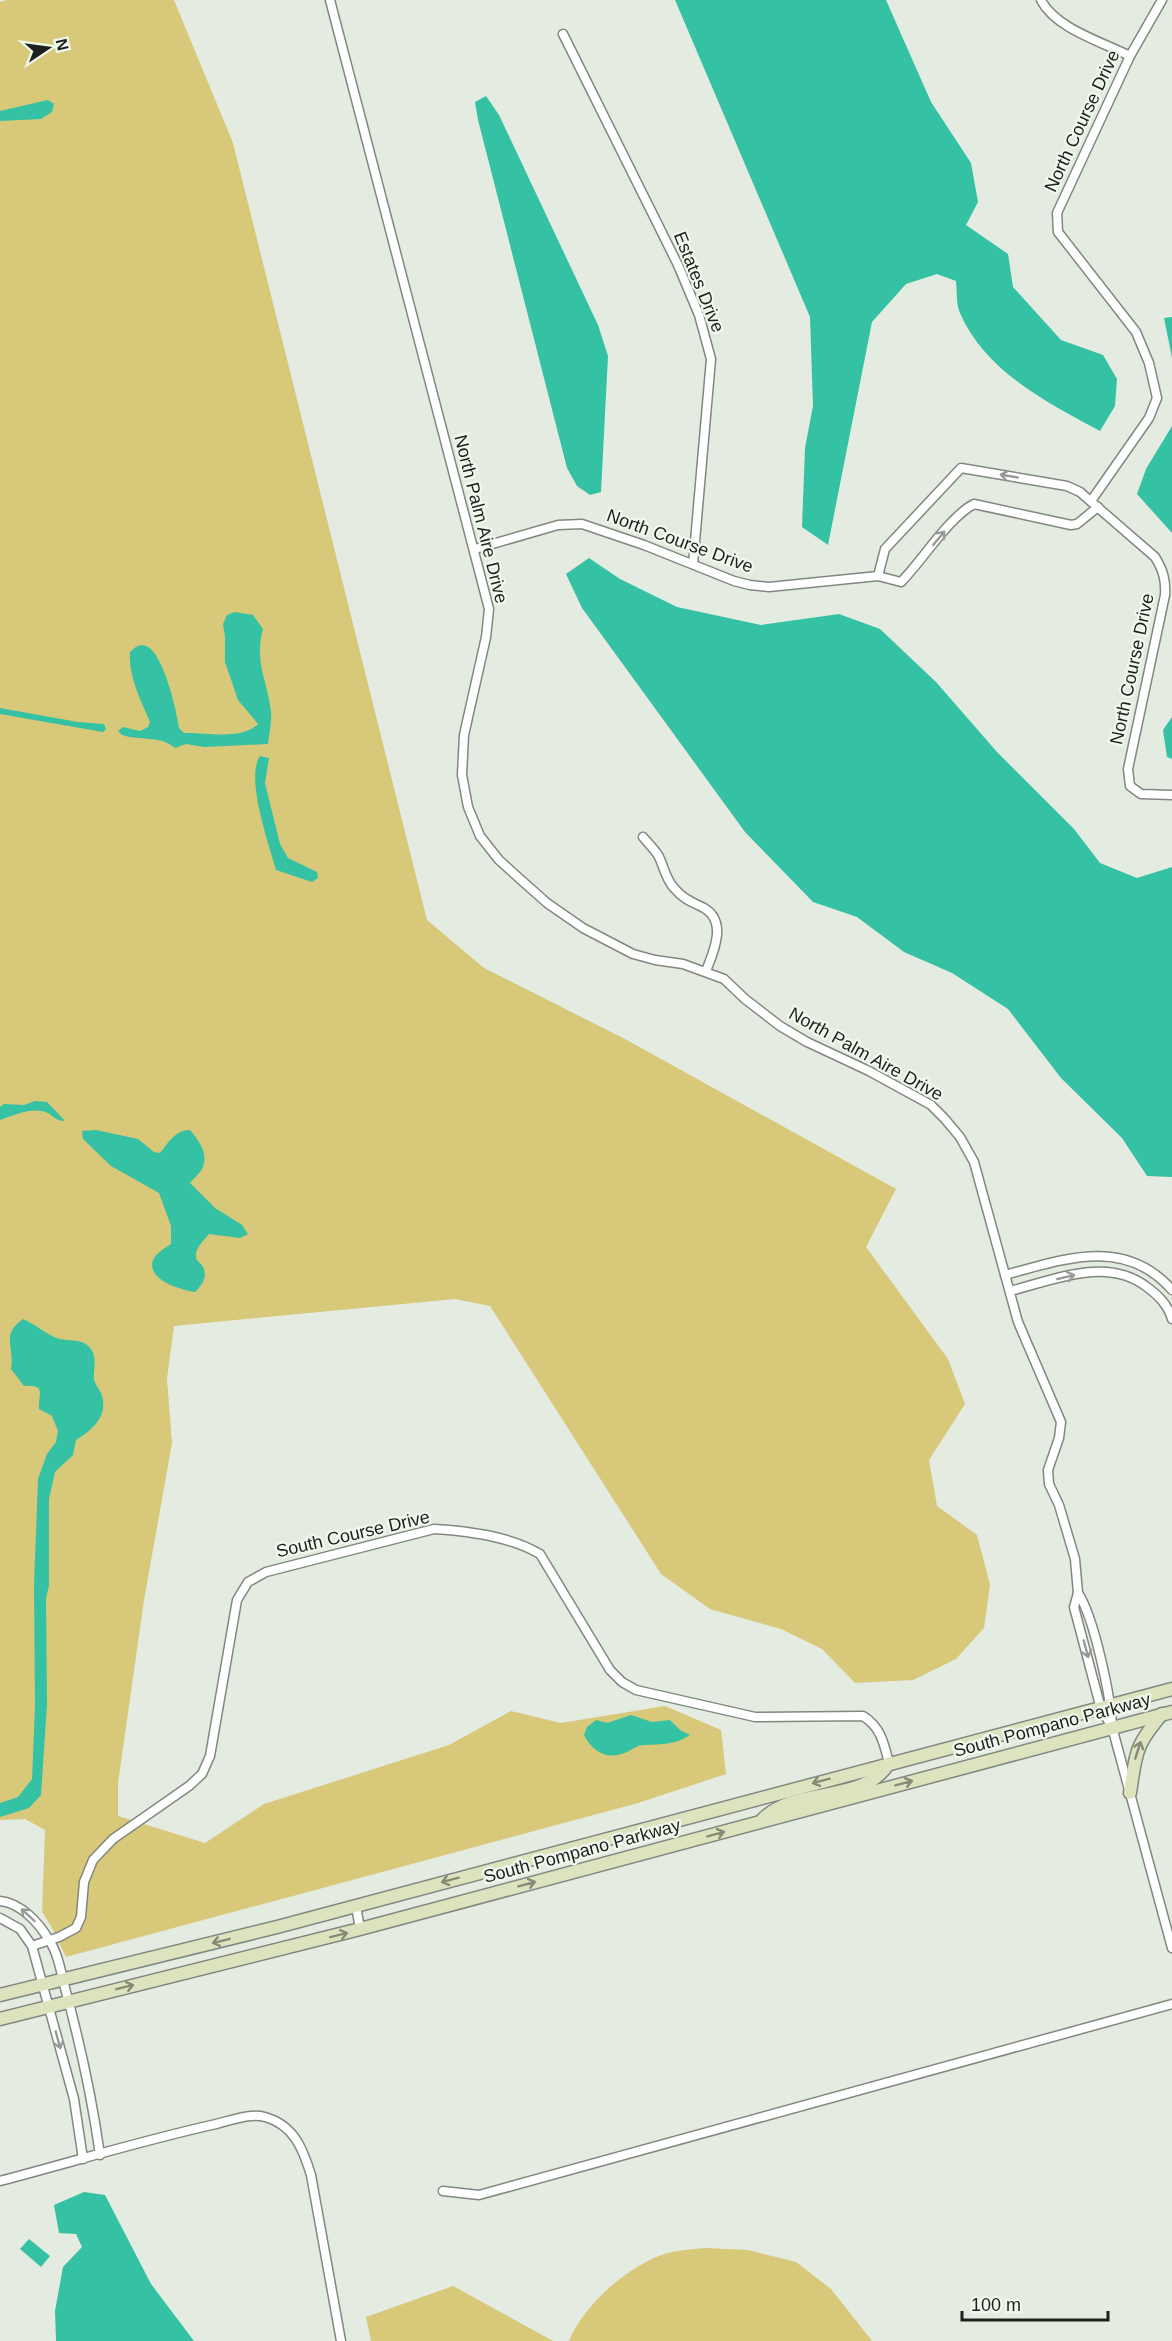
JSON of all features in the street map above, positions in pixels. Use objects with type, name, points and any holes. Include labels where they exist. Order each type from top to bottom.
[{"type":"main road","name":"South Pompano Parkway","points":[[0,1995],[278,1927],[1172,1689]]},
{"type":"main road","name":"South Pompano Parkway","points":[[0,2019],[360,1929],[1167,1713]]},
{"type":"main road","points":[[1130,1793],[1140,1743],[1167,1713]]},
{"type":"main road","points":[[759,1823],[779,1807],[869,1783],[889,1763]]},
{"type":"street","name":"North Palm Aire Drive","points":[[330,0],[489,609],[486,637],[464,735],[462,775],[468,807],[480,836],[513,873],[547,903],[583,928],[633,954],[683,964],[724,979],[745,999],[789,1031],[923,1101],[944,1118],[960,1137],[974,1162],[1018,1322],[1061,1422],[1059,1438],[1048,1470],[1049,1484],[1059,1505],[1075,1559],[1078,1593],[1074,1607],[1112,1727],[1172,1948]]},
{"type":"street","points":[[1041,0],[1045,9],[1056,20],[1130,56]]},
{"type":"street","name":"North Course Drive","points":[[475,549],[558,525],[582,524],[734,581],[769,587],[878,576],[901,582],[966,508],[974,504],[1071,525],[1077,524],[1095,504],[1149,418],[1157,398],[1149,363],[1136,332],[1058,232],[1057,213],[1130,56],[1162,0]]},
{"type":"street","name":"Estates Drive","points":[[563,34],[678,265],[699,315],[711,359],[693,564]]},
{"type":"street","name":"North Course Drive","points":[[878,576],[885,549],[961,468],[1067,486],[1095,504],[1155,557],[1166,582],[1128,768],[1130,786],[1141,794],[1172,795]]},
{"type":"street","points":[[643,837],[657,854],[674,888],[685,900],[708,911],[716,923],[717,942],[706,971]]},
{"type":"street","points":[[1005,1275],[1069,1258],[1101,1255],[1125,1258],[1147,1268],[1172,1290]]},
{"type":"street","points":[[1010,1291],[1073,1275],[1102,1271],[1125,1274],[1141,1282],[1158,1295],[1169,1309],[1172,1319]]},
{"type":"street","name":"South Course Drive","points":[[32,1946],[76,1928],[81,1917],[84,1882],[93,1860],[113,1839],[189,1786],[202,1774],[210,1756],[237,1600],[248,1582],[266,1572],[434,1529],[459,1530],[523,1544],[540,1554],[610,1670],[622,1682],[636,1690],[755,1717],[864,1716],[873,1722],[881,1735],[889,1763]]},
{"type":"street","points":[[0,1901],[19,1907],[32,1918],[50,1940],[69,2001],[91,2095],[100,2155]]},
{"type":"street","points":[[356,1906],[360,1929]]},
{"type":"street","points":[[0,1918],[20,1929],[32,1946],[74,2099],[83,2159]]},
{"type":"street","points":[[442,2191],[479,2195],[1172,2004]]},
{"type":"street","points":[[0,2181],[253,2115],[273,2119],[292,2133],[303,2148],[311,2175],[341,2341]]},
{"type":"shaded area","points":[[7,0],[174,0],[233,143],[427,920],[484,968],[625,1039],[896,1189],[866,1247],[948,1359],[965,1404],[929,1460],[937,1506],[977,1535],[990,1585],[984,1628],[956,1659],[913,1680],[855,1683],[822,1649],[781,1629],[710,1609],[661,1574],[490,1306],[455,1299],[174,1326],[167,1379],[172,1443],[144,1600],[118,1783],[118,1816],[205,1843],[264,1804],[449,1745],[511,1711],[561,1723],[665,1706],[721,1730],[726,1774],[638,1803],[66,1957],[42,1912],[45,1830],[25,1819],[0,1820],[0,2]]},
{"type":"shaded area","points":[[675,0],[886,0],[931,102],[971,163],[978,202],[966,225],[1008,254],[1013,287],[1061,340],[1103,355],[1117,379],[1115,406],[1100,431],[1039,396],[1001,368],[971,334],[960,313],[956,281],[937,274],[906,284],[872,322],[828,545],[802,527],[805,448],[813,406],[810,317]]},
{"type":"shaded area","points":[[486,96],[499,115],[598,325],[608,356],[601,492],[590,495],[577,486],[567,468],[478,120],[475,102]]},
{"type":"shaded area","points":[[48,100],[54,104],[52,112],[41,119],[0,121],[0,111]]},
{"type":"shaded area","points":[[1172,317],[1172,358],[1164,318]]},
{"type":"shaded area","points":[[1172,426],[1172,533],[1137,494],[1146,469]]},
{"type":"shaded area","points":[[589,558],[620,579],[677,607],[761,625],[839,614],[880,629],[936,682],[997,752],[1074,829],[1100,863],[1137,878],[1172,867],[1172,1177],[1147,1176],[1122,1138],[1061,1078],[1008,1009],[952,973],[904,952],[857,917],[813,902],[745,832],[582,608],[566,574]]},
{"type":"shaded area","points":[[235,612],[253,615],[263,629],[260,651],[271,715],[268,744],[204,747],[186,744],[175,748],[163,741],[122,735],[118,731],[123,727],[140,731],[148,727],[150,722],[131,670],[130,652],[141,645],[146,646],[158,659],[172,696],[179,728],[184,733],[233,734],[251,729],[258,724],[238,700],[225,662],[223,624],[227,615]]},
{"type":"shaded area","points":[[0,708],[78,722],[104,724],[106,729],[103,732],[0,714]]},
{"type":"shaded area","points":[[1172,717],[1172,759],[1167,757],[1163,730]]},
{"type":"shaded area","points":[[260,756],[269,758],[265,783],[280,844],[288,858],[317,872],[318,878],[312,882],[276,870],[257,795],[256,766]]},
{"type":"shaded area","points":[[35,1101],[47,1102],[65,1121],[36,1110],[0,1120],[0,1107],[4,1104],[24,1105]]},
{"type":"shaded area","points":[[96,1130],[138,1139],[154,1152],[160,1153],[172,1138],[180,1132],[190,1130],[200,1145],[204,1155],[203,1166],[190,1183],[215,1208],[242,1225],[248,1234],[240,1238],[209,1234],[196,1253],[205,1277],[195,1292],[166,1283],[155,1273],[152,1267],[154,1257],[171,1244],[171,1226],[159,1193],[111,1166],[83,1139],[82,1131]]},
{"type":"shaded area","points":[[23,1319],[55,1337],[81,1342],[91,1349],[94,1357],[94,1379],[101,1394],[103,1410],[101,1417],[88,1432],[76,1440],[73,1455],[55,1472],[49,1499],[49,1585],[46,1599],[47,1704],[41,1795],[29,1808],[0,1817],[0,1803],[18,1797],[32,1779],[35,1706],[34,1585],[38,1479],[47,1454],[56,1442],[58,1431],[52,1416],[39,1409],[39,1388],[24,1386],[11,1369],[10,1336],[12,1330]]},
{"type":"shaded area","points":[[631,1715],[652,1722],[670,1720],[680,1730],[690,1735],[673,1742],[639,1746],[613,1756],[596,1750],[584,1735],[587,1727],[596,1720],[607,1723]]},
{"type":"shaded area","points":[[84,2192],[105,2195],[151,2284],[194,2341],[56,2341],[55,2311],[63,2267],[82,2247],[76,2234],[59,2233],[54,2205]]},
{"type":"shaded area","points":[[29,2239],[50,2256],[41,2267],[20,2249]]},
{"type":"shaded area","points":[[706,2248],[748,2250],[796,2262],[831,2289],[872,2341],[569,2341],[585,2313],[624,2276],[654,2258],[668,2253]]},
{"type":"shaded area","points":[[453,2286],[553,2341],[371,2341],[366,2317]]}]
